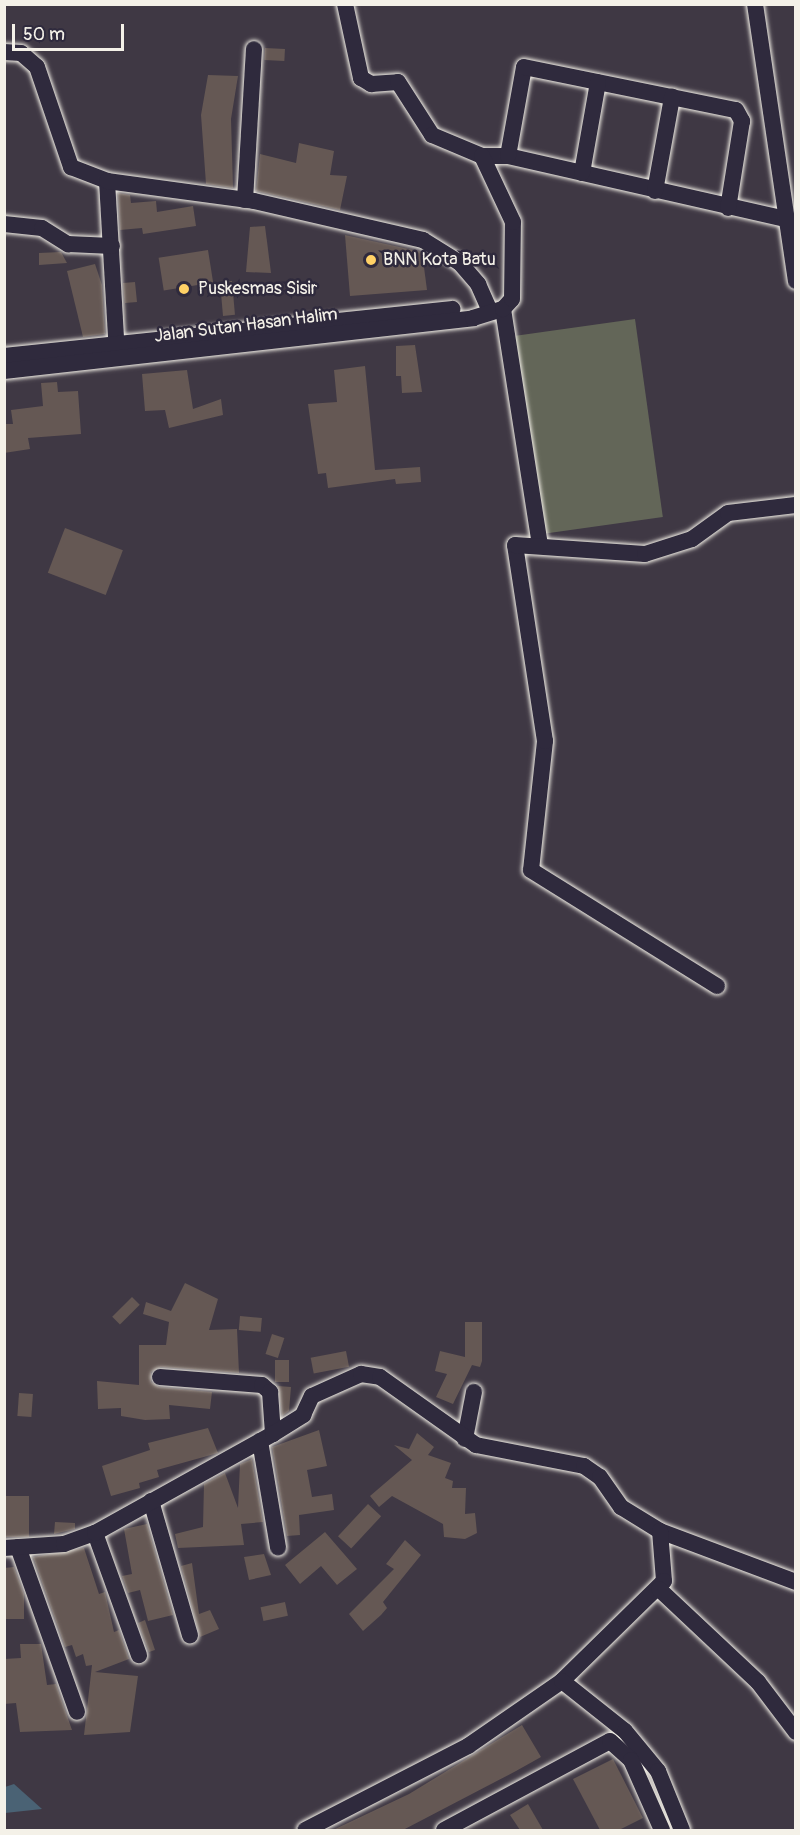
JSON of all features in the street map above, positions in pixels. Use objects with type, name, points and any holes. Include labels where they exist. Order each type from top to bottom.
[{"type":"street","points":[[345,4],[360,78],[371,84],[398,82],[432,135],[482,156],[508,156],[728,208],[786,219]]},
{"type":"street","points":[[755,4],[795,281]]},
{"type":"street","points":[[245,200],[255,49]]},
{"type":"street","points":[[4,52],[21,53],[37,67],[71,167],[106,181],[245,200],[423,240],[460,264],[478,284],[493,310],[532,544]]},
{"type":"street","points":[[508,156],[524,67],[736,110],[740,116],[728,208]]},
{"type":"street","points":[[582,173],[598,82]]},
{"type":"street","points":[[655,191],[672,97]]},
{"type":"street","points":[[482,156],[513,222],[512,299],[493,310]]},
{"type":"street","points":[[4,357],[116,352],[112,246],[106,181]]},
{"type":"street","points":[[4,224],[42,228],[68,244],[112,246]]},
{"type":"street","name":"Jalan Sutan Hasan Halim","points":[[4,371],[116,352],[472,318],[493,310]]},
{"type":"street","points":[[717,986],[531,870],[545,741],[515,545],[532,544],[645,554],[692,539],[728,513],[795,505]]},
{"type":"street","points":[[77,1712],[11,1547],[64,1544],[95,1533],[267,1438],[303,1415],[312,1396],[361,1374],[381,1377],[465,1439],[502,1453],[584,1466],[600,1476],[621,1507],[660,1531],[795,1582]]},
{"type":"street","points":[[160,1377],[262,1385],[270,1392],[267,1438],[278,1547]]},
{"type":"street","points":[[465,1439],[474,1392]]},
{"type":"street","points":[[151,1501],[190,1635]]},
{"type":"street","points":[[305,1830],[468,1746],[562,1681],[659,1589],[667,1568],[660,1531]]},
{"type":"street","points":[[95,1533],[139,1655]]},
{"type":"street","points":[[659,1589],[758,1682],[795,1732]]},
{"type":"street","points":[[562,1681],[638,1747],[661,1777],[682,1830]]},
{"type":"street","points":[[444,1830],[609,1741],[624,1748],[661,1830]]},
{"type":"green space","points":[[635,319],[663,517],[542,534],[514,336]]},
{"type":"water","points":[[14,1784],[42,1809],[5,1813],[5,1787]]},
{"type":"building","points":[[265,48],[285,49],[284,61],[264,60]]},
{"type":"building","points":[[208,75],[238,76],[231,119],[233,188],[206,184],[201,115]]},
{"type":"building","points":[[299,143],[334,151],[330,175],[347,176],[340,210],[256,191],[260,154],[296,163]]},
{"type":"building","points":[[118,193],[130,195],[131,203],[156,201],[157,212],[193,206],[196,226],[143,234],[142,228],[120,230]]},
{"type":"building","points":[[265,226],[271,273],[246,272],[250,227]]},
{"type":"building","points":[[345,235],[422,252],[427,290],[350,296]]},
{"type":"building","points":[[208,250],[213,283],[164,290],[159,258]]},
{"type":"building","points":[[61,252],[67,263],[39,265],[39,253]]},
{"type":"building","points":[[95,264],[102,285],[105,334],[83,337],[67,271]]},
{"type":"building","points":[[232,281],[235,315],[223,316],[220,282]]},
{"type":"building","points":[[135,282],[137,302],[125,303],[126,323],[123,283]]},
{"type":"building","points":[[415,345],[422,392],[402,393],[401,376],[396,376],[396,346]]},
{"type":"building","points":[[365,366],[375,470],[420,467],[421,482],[396,484],[395,479],[328,488],[326,473],[318,474],[308,404],[337,402],[334,370]]},
{"type":"building","points":[[187,370],[193,409],[221,399],[223,415],[169,428],[165,410],[145,411],[142,374]]},
{"type":"building","points":[[57,382],[58,392],[78,391],[81,434],[28,438],[30,449],[4,453],[4,424],[13,424],[11,410],[43,406],[41,383]]},
{"type":"building","points":[[65,528],[123,550],[106,595],[48,573]]},
{"type":"building","points":[[185,1283],[218,1299],[209,1330],[237,1329],[239,1373],[161,1367],[151,1372],[151,1382],[159,1387],[212,1392],[210,1409],[169,1405],[170,1419],[145,1420],[121,1416],[121,1408],[98,1409],[97,1381],[139,1385],[139,1345],[166,1345],[169,1322],[143,1314],[146,1302],[171,1311]]},
{"type":"building","points":[[132,1297],[140,1305],[120,1325],[112,1317]]},
{"type":"building","points":[[240,1316],[262,1318],[261,1332],[239,1330]]},
{"type":"building","points":[[465,1322],[482,1322],[482,1361],[480,1367],[472,1365],[453,1404],[436,1397],[447,1374],[435,1371],[440,1351],[465,1357]]},
{"type":"building","points":[[272,1334],[284,1338],[278,1358],[266,1354]]},
{"type":"building","points":[[346,1351],[349,1367],[314,1374],[311,1358]]},
{"type":"building","points":[[275,1360],[289,1360],[289,1382],[275,1382]]},
{"type":"building","points":[[278,1386],[291,1387],[289,1411],[282,1416]]},
{"type":"building","points":[[19,1393],[33,1394],[31,1417],[17,1416]]},
{"type":"building","points":[[208,1428],[218,1453],[157,1470],[159,1477],[139,1483],[140,1488],[111,1496],[102,1466],[150,1450],[148,1443]]},
{"type":"building","points":[[319,1430],[327,1466],[307,1470],[312,1497],[332,1494],[334,1510],[299,1515],[300,1535],[287,1536],[272,1447]]},
{"type":"building","points":[[417,1433],[434,1447],[428,1455],[451,1463],[445,1478],[453,1481],[452,1488],[466,1488],[465,1514],[475,1513],[477,1533],[465,1539],[444,1537],[443,1524],[392,1496],[379,1507],[370,1496],[412,1460],[394,1445],[409,1449]]},
{"type":"building","points":[[252,1459],[263,1522],[241,1524],[244,1545],[178,1548],[175,1534],[203,1527],[204,1484],[225,1473],[238,1508],[240,1464]]},
{"type":"building","points":[[4,1496],[29,1496],[29,1537],[4,1537]]},
{"type":"building","points":[[368,1504],[381,1516],[351,1548],[338,1536]]},
{"type":"building","points":[[55,1522],[75,1523],[75,1529],[54,1534]]},
{"type":"building","points":[[147,1524],[173,1615],[148,1621],[140,1590],[128,1593],[122,1576],[132,1574],[124,1529]]},
{"type":"building","points":[[325,1532],[357,1569],[337,1585],[321,1566],[300,1584],[285,1565]]},
{"type":"building","points":[[405,1540],[421,1555],[383,1602],[387,1608],[363,1631],[349,1614],[394,1569],[386,1564]]},
{"type":"building","points":[[84,1548],[99,1594],[105,1592],[114,1632],[119,1630],[129,1659],[95,1672],[138,1676],[130,1732],[84,1735],[92,1665],[86,1666],[83,1654],[76,1657],[72,1645],[65,1647],[33,1557]]},
{"type":"building","points":[[264,1554],[271,1575],[249,1580],[244,1557]]},
{"type":"building","points":[[192,1563],[199,1614],[210,1610],[219,1629],[200,1637],[181,1566]]},
{"type":"building","points":[[14,1567],[24,1594],[24,1619],[4,1619],[4,1568]]},
{"type":"building","points":[[285,1602],[288,1616],[263,1621],[261,1607]]},
{"type":"building","points":[[145,1620],[155,1650],[149,1652],[138,1623]]},
{"type":"building","points":[[20,1644],[41,1644],[47,1685],[56,1684],[72,1730],[20,1732],[16,1703],[4,1704],[4,1659],[21,1658]]},
{"type":"building","points":[[522,1725],[541,1757],[516,1771],[403,1830],[333,1830],[409,1794]]},
{"type":"building","points":[[613,1759],[643,1818],[619,1830],[600,1830],[573,1779]]},
{"type":"building","points":[[528,1804],[543,1830],[520,1830],[510,1815]]},
{"type":"place","name":"BNN Kota Batu","points":[[371,260]]},
{"type":"place","name":"Puskesmas Sisir","points":[[184,289]]}]
